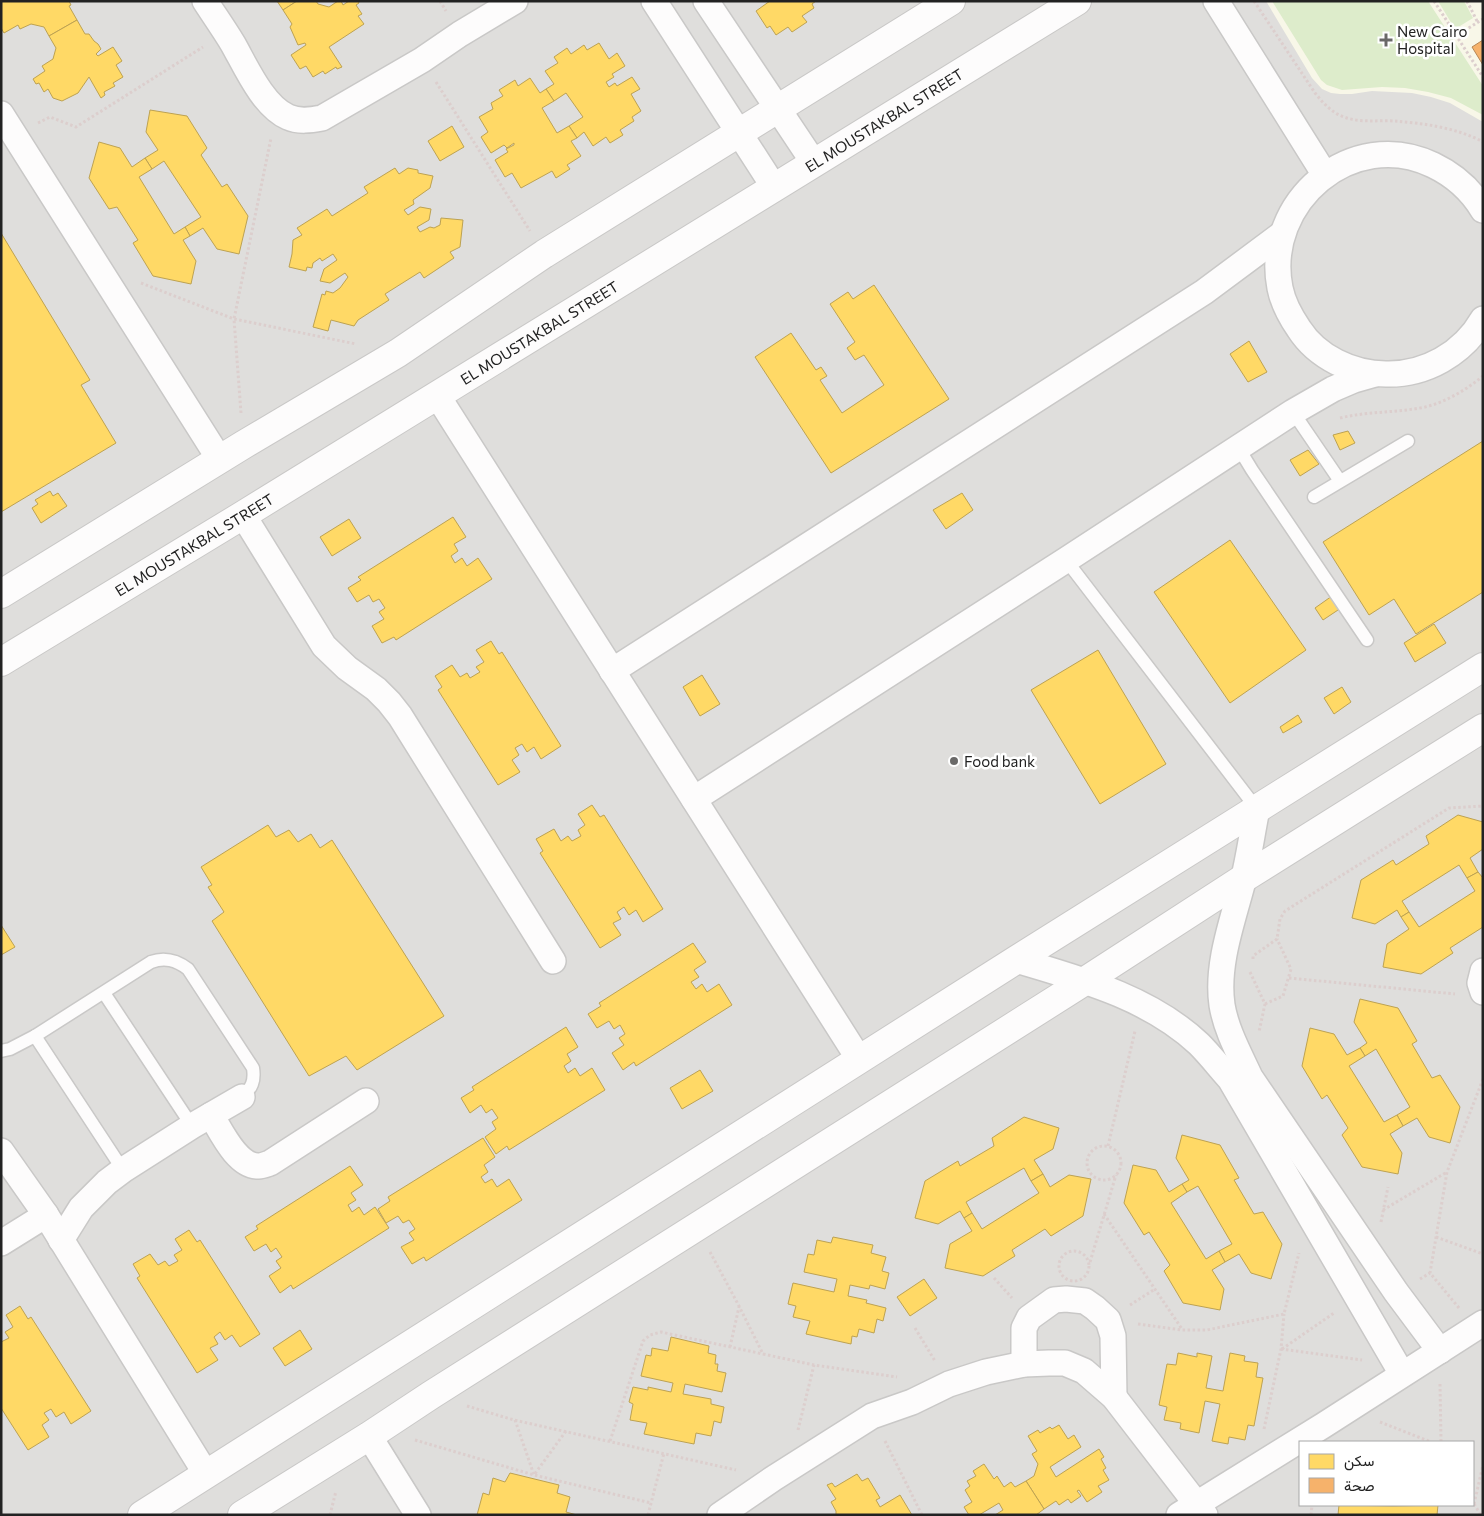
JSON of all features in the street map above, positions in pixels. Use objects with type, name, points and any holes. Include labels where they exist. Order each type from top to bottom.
[{"type":"street","points":[[205,1],[264,96],[277,111],[290,118],[307,121],[322,118],[422,60],[460,34],[515,1]]},
{"type":"street","points":[[654,1],[740,132],[774,188]]},
{"type":"street","points":[[706,1],[814,163]]},
{"type":"street","points":[[1,594],[243,445],[398,353],[544,254],[951,1]]},
{"type":"street","name":"EL MOUSTAKBAL STREET","points":[[1,662],[1077,1]]},
{"type":"street","points":[[1216,1],[1326,175]]},
{"type":"street","points":[[1,114],[220,460]]},
{"type":"street","points":[[1481,203],[1462,183],[1445,171],[1426,162],[1406,156],[1385,155],[1364,158],[1344,164],[1326,175],[1311,186],[1298,201],[1282,234],[1278,261],[1280,288],[1289,314],[1304,337],[1324,355],[1348,368],[1375,374],[1395,375],[1414,372],[1433,365],[1450,355],[1465,343],[1483,319]]},
{"type":"street","points":[[612,671],[1183,305],[1282,234]]},
{"type":"street","points":[[694,799],[1238,447],[1299,421],[1347,383],[1375,374]]},
{"type":"street","points":[[436,395],[859,1059]]},
{"type":"street","points":[[243,514],[324,646],[347,668],[376,689],[400,716],[553,961]]},
{"type":"street","points":[[142,1515],[859,1059],[1483,667]]},
{"type":"street","points":[[242,1515],[1483,728]]},
{"type":"street","points":[[1256,809],[1244,878],[1226,948],[1222,976],[1222,1006],[1232,1040],[1250,1077],[1391,1286],[1440,1351]]},
{"type":"street","points":[[1016,960],[1086,981],[1141,1003],[1199,1044],[1230,1079],[1399,1370]]},
{"type":"street","points":[[1473,994],[1480,983],[1483,971]]},
{"type":"street","points":[[61,1240],[81,1208],[107,1182],[123,1170],[242,1097]]},
{"type":"street","points":[[201,1121],[245,1163],[258,1166],[270,1163],[366,1101]]},
{"type":"street","points":[[1,1151],[46,1215],[206,1474]]},
{"type":"street","points":[[1,1243],[46,1215]]},
{"type":"street","points":[[1024,1364],[1024,1328],[1029,1318],[1054,1300],[1085,1301],[1108,1320],[1113,1336],[1114,1397]]},
{"type":"street","points":[[720,1515],[872,1416],[912,1402],[949,1384],[986,1372],[1024,1364],[1065,1363],[1084,1371],[1114,1397],[1193,1511],[1256,1466],[1349,1409],[1399,1370],[1440,1351],[1479,1326]]},
{"type":"street","points":[[374,1433],[418,1515]]},
{"type":"lane","points":[[1299,421],[1340,481]]},
{"type":"lane","points":[[1314,497],[1408,441]]},
{"type":"lane","points":[[1238,447],[1367,640]]},
{"type":"lane","points":[[1066,560],[1256,809]]},
{"type":"lane","points":[[1,1051],[10,1049],[35,1036],[150,962],[160,959],[180,963],[188,969],[253,1068],[255,1078],[248,1092],[242,1097]]},
{"type":"lane","points":[[104,993],[201,1121]]},
{"type":"lane","points":[[35,1036],[123,1170]]},
{"type":"path","points":[[1254,1],[1315,93],[1333,112],[1356,120],[1417,123],[1437,127],[1483,142]]},
{"type":"path","points":[[1434,1],[1483,77]]},
{"type":"path","points":[[1467,1],[1478,22]]},
{"type":"path","points":[[1456,36],[1483,19]]},
{"type":"path","points":[[15,135],[50,117],[76,127],[226,32]]},
{"type":"path","points":[[422,60],[544,254]]},
{"type":"path","points":[[243,445],[234,319],[277,111]]},
{"type":"path","points":[[96,265],[234,319],[398,353]]},
{"type":"path","points":[[1299,421],[1324,422],[1360,413],[1425,407],[1448,400],[1474,384],[1483,376]]},
{"type":"path","points":[[1265,1004],[1283,996],[1291,969],[1277,939],[1280,919],[1285,911],[1449,808],[1483,806]]},
{"type":"path","points":[[1250,1077],[1265,1004],[1250,972],[1253,956],[1277,939]]},
{"type":"path","points":[[1289,978],[1473,994]]},
{"type":"path","points":[[1108,1146],[1141,1003]]},
{"type":"path","points":[[1479,1326],[1430,1273],[1447,1172],[1483,1081]]},
{"type":"path","points":[[1089,1264],[1086,1257],[1079,1252],[1072,1251],[1064,1254],[1060,1260],[1059,1268],[1062,1276],[1068,1281],[1084,1278],[1088,1272],[1116,1174],[1120,1167],[1121,1158],[1116,1150],[1108,1146],[1099,1146],[1092,1151],[1088,1158],[1088,1167],[1092,1175],[1100,1179],[1109,1179],[1116,1174]]},
{"type":"path","points":[[1384,1210],[1447,1172]]},
{"type":"path","points":[[1256,1466],[1281,1349],[1284,1314],[1309,1213]]},
{"type":"path","points":[[1104,1214],[1182,1330]]},
{"type":"path","points":[[696,1228],[740,1306],[763,1354]]},
{"type":"path","points":[[1436,1237],[1483,1254]]},
{"type":"path","points":[[1281,1349],[1356,1297]]},
{"type":"path","points":[[730,1347],[740,1306]]},
{"type":"path","points":[[1108,1320],[1182,1330],[1207,1330],[1284,1314]]},
{"type":"path","points":[[915,1328],[949,1384]]},
{"type":"path","points":[[610,1441],[643,1342],[650,1335],[661,1332],[814,1365],[901,1377]]},
{"type":"path","points":[[1281,1349],[1399,1370]]},
{"type":"path","points":[[1440,1351],[1441,1441]]},
{"type":"path","points":[[431,1395],[514,1420],[664,1454],[782,1474],[814,1365]]},
{"type":"path","points":[[1349,1409],[1429,1441]]},
{"type":"path","points":[[872,1416],[922,1515]]},
{"type":"path","points":[[514,1420],[534,1475]]},
{"type":"path","points":[[534,1475],[566,1431]]},
{"type":"path","points":[[374,1433],[534,1475],[651,1503]]},
{"type":"path","points":[[648,1515],[664,1454]]},
{"type":"path","points":[[1480,1515],[1474,1503],[1483,1465]]},
{"type":"shaded area","points":[[1,1],[1483,1],[1483,1515],[1,1515]]},
{"type":"shaded area","name":"New Cairo Hospital","points":[[1266,1],[1483,1],[1483,122],[1450,103],[1412,93],[1372,91],[1340,94],[1322,89],[1312,78]]},
{"type":"green space","name":"New Cairo Hospital","points":[[1272,1],[1428,1],[1483,86],[1483,115],[1451,98],[1428,92],[1382,87],[1342,90],[1327,85],[1321,80]]},
{"type":"green space","points":[[1438,1],[1464,1],[1473,18],[1455,29]]},
{"type":"building: سكن","points":[[1,1],[69,1],[71,5],[69,6],[77,20],[49,36],[44,27],[31,24],[20,29],[18,25],[4,33],[1,28]]},
{"type":"building: سكن","points":[[277,1],[297,1],[283,10]]},
{"type":"building: سكن","points":[[297,1],[316,1],[318,4],[329,7],[338,1],[341,1],[343,5],[349,1],[358,1],[359,3],[356,5],[362,14],[358,16],[364,24],[329,47],[342,67],[337,69],[336,67],[325,74],[323,71],[313,77],[306,66],[300,69],[291,55],[306,45],[305,43],[298,45],[290,27],[292,24],[283,10]]},
{"type":"building: سكن","points":[[770,1],[816,1],[812,4],[814,8],[802,16],[807,22],[792,32],[788,27],[776,35],[770,26],[767,28],[756,11]]},
{"type":"building: سكن","points":[[77,20],[85,34],[89,34],[101,49],[96,54],[98,56],[113,47],[122,61],[116,65],[123,77],[113,83],[115,86],[104,92],[105,95],[101,98],[89,77],[78,93],[62,101],[53,98],[48,89],[44,92],[39,83],[36,84],[33,79],[45,71],[42,66],[53,59],[56,48],[49,36]]},
{"type":"building: سكن","points":[[599,43],[609,59],[617,53],[625,66],[612,74],[614,77],[606,82],[609,87],[615,83],[617,86],[632,77],[640,89],[631,94],[641,111],[632,117],[634,121],[620,130],[623,135],[610,143],[606,137],[593,146],[584,132],[577,138],[569,126],[583,117],[566,93],[554,101],[546,89],[554,84],[545,71],[558,63],[554,57],[567,48],[571,54],[584,45],[587,50]]},
{"type":"building: سكن","points":[[530,78],[540,93],[546,89],[554,101],[542,108],[557,133],[569,126],[577,138],[571,141],[581,156],[567,165],[570,169],[556,178],[552,171],[521,188],[512,173],[505,177],[495,160],[508,152],[506,149],[514,145],[514,143],[507,148],[504,145],[491,153],[481,137],[488,132],[479,117],[493,109],[491,103],[503,96],[499,90],[515,80],[518,86]]},
{"type":"building: سكن","points":[[150,110],[187,116],[207,148],[201,155],[222,187],[227,184],[248,216],[239,254],[217,249],[203,228],[190,236],[185,227],[201,217],[164,161],[152,169],[145,158],[158,150],[146,132]]},
{"type":"building: سكن","points":[[452,126],[464,147],[440,161],[428,141]]},
{"type":"building: سكن","points":[[99,142],[120,148],[132,167],[145,158],[152,169],[139,177],[174,234],[185,227],[190,236],[183,240],[196,261],[191,284],[153,276],[133,243],[138,240],[117,207],[109,209],[89,178]]},
{"type":"building: سكن","points":[[395,168],[399,174],[408,168],[418,170],[418,173],[433,176],[430,188],[413,200],[414,204],[404,210],[408,215],[420,207],[431,209],[429,220],[417,227],[420,232],[440,225],[441,218],[463,220],[460,247],[450,252],[454,258],[424,278],[420,272],[385,294],[389,300],[358,320],[354,326],[331,320],[328,331],[313,327],[322,294],[325,295],[326,291],[333,293],[340,288],[348,277],[345,273],[330,283],[320,281],[324,269],[337,260],[333,254],[322,261],[320,258],[313,263],[312,268],[307,267],[306,271],[289,267],[293,240],[302,235],[297,228],[327,209],[332,216],[368,193],[364,187]]},
{"type":"building: سكن","points":[[1,233],[90,380],[81,385],[116,443],[1,512]]},
{"type":"building: سكن","points":[[874,285],[949,399],[831,473],[755,357],[791,333],[816,370],[821,367],[827,376],[820,380],[842,413],[884,385],[864,355],[855,360],[847,348],[855,342],[830,304],[848,292],[853,299]]},
{"type":"building: سكن","points":[[1249,341],[1267,372],[1248,382],[1230,354]]},
{"type":"building: سكن","points":[[1348,431],[1355,443],[1340,450],[1333,435]]},
{"type":"building: سكن","points":[[1483,441],[1483,592],[1416,634],[1394,599],[1369,615],[1323,542]]},
{"type":"building: سكن","points":[[1308,450],[1319,464],[1300,476],[1290,460]]},
{"type":"building: سكن","points":[[50,491],[53,496],[58,493],[67,506],[41,523],[32,508],[38,504],[35,500]]},
{"type":"building: سكن","points":[[962,493],[973,510],[946,529],[933,510]]},
{"type":"building: سكن","points":[[453,517],[466,537],[454,544],[458,551],[451,556],[455,563],[462,558],[467,566],[478,558],[492,579],[396,640],[394,637],[382,643],[372,626],[384,619],[379,612],[385,608],[379,599],[373,602],[369,595],[357,602],[348,588],[361,580],[358,577]]},
{"type":"building: سكن","points":[[349,519],[361,538],[332,556],[320,537]]},
{"type":"building: سكن","points":[[1230,540],[1306,650],[1230,703],[1154,592]]},
{"type":"building: سكن","points":[[1332,596],[1341,608],[1323,620],[1315,608]]},
{"type":"building: سكن","points":[[1434,624],[1446,643],[1415,662],[1404,643]]},
{"type":"building: سكن","points":[[491,641],[499,654],[502,652],[561,746],[541,759],[534,747],[527,752],[522,744],[515,748],[519,755],[512,760],[520,772],[498,785],[438,690],[442,687],[435,676],[452,665],[460,677],[467,673],[470,678],[480,672],[476,667],[484,662],[476,650]]},
{"type":"building: سكن","points":[[1098,650],[1166,764],[1100,804],[1031,690]]},
{"type":"building: سكن","points":[[702,675],[720,704],[700,716],[683,687]]},
{"type":"building: سكن","points":[[1342,687],[1351,702],[1334,714],[1324,698]]},
{"type":"building: سكن","points":[[1298,715],[1302,722],[1283,733],[1280,727]]},
{"type":"building: سكن","points":[[592,805],[600,817],[604,815],[663,909],[643,922],[636,910],[629,915],[624,907],[617,912],[621,919],[613,923],[621,935],[600,948],[540,853],[543,851],[536,839],[554,829],[561,841],[568,836],[572,841],[581,836],[578,830],[585,825],[578,814]]},
{"type":"building: سكن","points":[[1458,815],[1483,822],[1483,849],[1470,858],[1478,872],[1467,878],[1459,865],[1402,901],[1409,912],[1401,917],[1397,910],[1375,924],[1352,918],[1361,880],[1393,860],[1396,865],[1429,844],[1426,836]]},
{"type":"building: سكن","points":[[268,825],[276,837],[289,830],[298,842],[311,834],[320,848],[332,840],[444,1016],[357,1070],[346,1056],[309,1076],[212,921],[224,912],[208,887],[212,885],[201,867]]},
{"type":"building: سكن","points":[[1478,872],[1483,878],[1483,927],[1450,948],[1453,953],[1421,974],[1383,967],[1387,944],[1409,929],[1401,917],[1409,912],[1419,927],[1475,891],[1467,878]]},
{"type":"building: سكن","points":[[1,925],[15,947],[1,955]]},
{"type":"building: سكن","points":[[693,943],[706,962],[694,970],[699,977],[691,982],[696,989],[702,984],[707,992],[719,984],[732,1005],[636,1066],[634,1062],[623,1070],[612,1053],[624,1045],[619,1038],[625,1034],[620,1025],[614,1029],[609,1021],[597,1028],[588,1014],[601,1006],[599,1003]]},
{"type":"building: سكن","points":[[1360,999],[1398,1008],[1417,1041],[1412,1044],[1432,1078],[1440,1075],[1460,1107],[1450,1143],[1429,1137],[1417,1118],[1403,1126],[1397,1115],[1410,1107],[1376,1049],[1365,1056],[1360,1048],[1367,1043],[1354,1022]]},
{"type":"building: سكن","points":[[566,1027],[578,1047],[567,1054],[571,1061],[564,1066],[568,1073],[575,1068],[580,1076],[592,1068],[605,1090],[509,1150],[507,1146],[496,1154],[485,1137],[496,1129],[492,1122],[498,1118],[492,1109],[486,1113],[481,1105],[470,1113],[461,1098],[474,1090],[472,1087]]},
{"type":"building: سكن","points":[[1310,1028],[1334,1034],[1347,1055],[1360,1048],[1365,1056],[1349,1066],[1384,1122],[1397,1115],[1403,1126],[1390,1134],[1402,1153],[1398,1174],[1362,1167],[1342,1135],[1348,1128],[1327,1095],[1322,1099],[1302,1066]]},
{"type":"building: سكن","points":[[700,1070],[713,1091],[682,1109],[670,1088]]},
{"type":"building: سكن","points":[[1024,1117],[1059,1128],[1053,1149],[1034,1160],[1043,1174],[1031,1181],[1024,1168],[966,1202],[972,1213],[964,1218],[960,1211],[938,1224],[915,1218],[925,1181],[958,1161],[960,1166],[994,1146],[992,1138]]},
{"type":"building: سكن","points":[[1182,1135],[1220,1145],[1239,1178],[1234,1180],[1254,1214],[1263,1212],[1282,1244],[1271,1279],[1251,1273],[1239,1254],[1225,1262],[1219,1251],[1232,1244],[1198,1186],[1187,1192],[1182,1184],[1189,1180],[1176,1158]]},
{"type":"building: سكن","points":[[483,1138],[495,1157],[484,1165],[488,1172],[481,1177],[485,1183],[492,1179],[497,1187],[509,1179],[522,1200],[426,1261],[424,1257],[412,1264],[401,1247],[414,1240],[409,1233],[415,1229],[409,1220],[403,1223],[398,1216],[386,1223],[378,1209],[390,1201],[388,1197]]},
{"type":"building: سكن","points":[[1133,1165],[1156,1170],[1169,1192],[1182,1184],[1187,1192],[1171,1203],[1206,1259],[1219,1251],[1225,1262],[1212,1270],[1224,1289],[1220,1310],[1183,1303],[1164,1271],[1170,1265],[1149,1232],[1144,1235],[1124,1203]]},
{"type":"building: سكن","points":[[350,1166],[363,1185],[351,1193],[356,1200],[348,1205],[352,1212],[359,1207],[364,1215],[375,1207],[389,1228],[293,1289],[291,1285],[280,1293],[269,1276],[281,1268],[276,1261],[282,1257],[276,1248],[271,1252],[266,1244],[254,1251],[245,1237],[258,1229],[256,1226]]},
{"type":"building: سكن","points":[[1043,1174],[1050,1187],[1069,1175],[1091,1179],[1083,1216],[1051,1236],[1045,1229],[1012,1250],[1015,1256],[983,1276],[945,1268],[950,1244],[972,1231],[964,1218],[972,1213],[982,1229],[1039,1193],[1031,1181]]},
{"type":"building: سكن","points":[[189,1230],[197,1242],[200,1240],[260,1334],[240,1347],[232,1335],[225,1340],[220,1332],[214,1337],[218,1344],[210,1348],[218,1360],[197,1373],[137,1278],[140,1276],[133,1264],[150,1254],[158,1265],[165,1261],[169,1266],[178,1261],[174,1255],[182,1250],[175,1239]]},
{"type":"building: سكن","points":[[833,1237],[873,1245],[871,1253],[886,1257],[882,1271],[889,1273],[885,1289],[870,1285],[869,1289],[850,1285],[848,1296],[867,1300],[866,1303],[886,1308],[883,1321],[877,1319],[874,1333],[859,1329],[857,1337],[852,1336],[851,1344],[806,1334],[810,1321],[793,1317],[796,1306],[788,1304],[793,1283],[834,1292],[837,1279],[804,1272],[808,1254],[814,1255],[817,1240],[831,1243]]},
{"type":"building: سكن","points":[[924,1279],[937,1298],[910,1316],[897,1297]]},
{"type":"building: سكن","points":[[20,1306],[28,1319],[31,1317],[91,1411],[71,1424],[64,1412],[56,1417],[51,1409],[44,1413],[49,1420],[42,1425],[49,1437],[28,1450],[1,1408],[1,1342],[9,1338],[5,1332],[13,1327],[6,1315]]},
{"type":"building: سكن","points":[[300,1330],[312,1349],[285,1366],[273,1348]]},
{"type":"building: سكن","points":[[671,1337],[709,1346],[708,1353],[716,1355],[715,1364],[718,1364],[717,1371],[726,1373],[722,1392],[685,1384],[683,1394],[711,1399],[711,1404],[724,1407],[721,1423],[714,1421],[711,1436],[696,1433],[694,1444],[644,1434],[647,1423],[630,1420],[633,1404],[629,1402],[633,1387],[648,1390],[648,1387],[671,1392],[673,1383],[641,1376],[646,1355],[651,1356],[652,1348],[668,1351]]},
{"type":"building: سكن","points":[[1178,1353],[1197,1357],[1197,1353],[1212,1356],[1206,1388],[1223,1391],[1230,1353],[1245,1356],[1244,1361],[1258,1363],[1256,1377],[1263,1378],[1254,1426],[1248,1425],[1245,1440],[1229,1437],[1228,1444],[1212,1441],[1220,1404],[1205,1401],[1199,1433],[1180,1429],[1181,1423],[1164,1420],[1167,1407],[1159,1405],[1167,1364],[1176,1365]]},
{"type":"building: سكن","points":[[1059,1425],[1068,1439],[1074,1435],[1081,1447],[1050,1467],[1056,1477],[1099,1449],[1104,1457],[1101,1459],[1106,1468],[1103,1470],[1109,1480],[1098,1486],[1102,1492],[1087,1502],[1079,1490],[1077,1491],[1081,1496],[1071,1503],[1068,1499],[1059,1505],[1056,1501],[1044,1509],[1026,1481],[1034,1476],[1038,1464],[1032,1454],[1037,1451],[1028,1436],[1038,1430],[1040,1433],[1050,1427],[1052,1429]]},
{"type":"building: سكن","points":[[984,1464],[994,1479],[997,1476],[1004,1487],[1011,1482],[1015,1487],[1026,1481],[1044,1509],[1036,1515],[995,1515],[1003,1510],[999,1503],[979,1515],[969,1515],[964,1507],[972,1502],[965,1490],[970,1486],[967,1481],[976,1476],[973,1471]]},
{"type":"building: سكن","points":[[510,1473],[559,1485],[557,1493],[570,1497],[566,1512],[577,1515],[477,1515],[483,1493],[489,1495],[493,1478],[505,1482]]},
{"type":"building: سكن","points":[[857,1474],[862,1481],[868,1478],[880,1498],[876,1500],[880,1507],[900,1495],[912,1515],[836,1515],[831,1502],[836,1499],[827,1485],[832,1483],[835,1487]]},
{"type":"building: سكن","points":[[1339,1506],[1438,1506],[1437,1515],[1338,1515]]},
{"type":"building: صحة","points":[[1483,40],[1483,65],[1472,47]]},
{"type":"place","name":"New Cairo Hospital","points":[[1386,40]]},
{"type":"place","name":"Food bank","points":[[954,761]]}]
